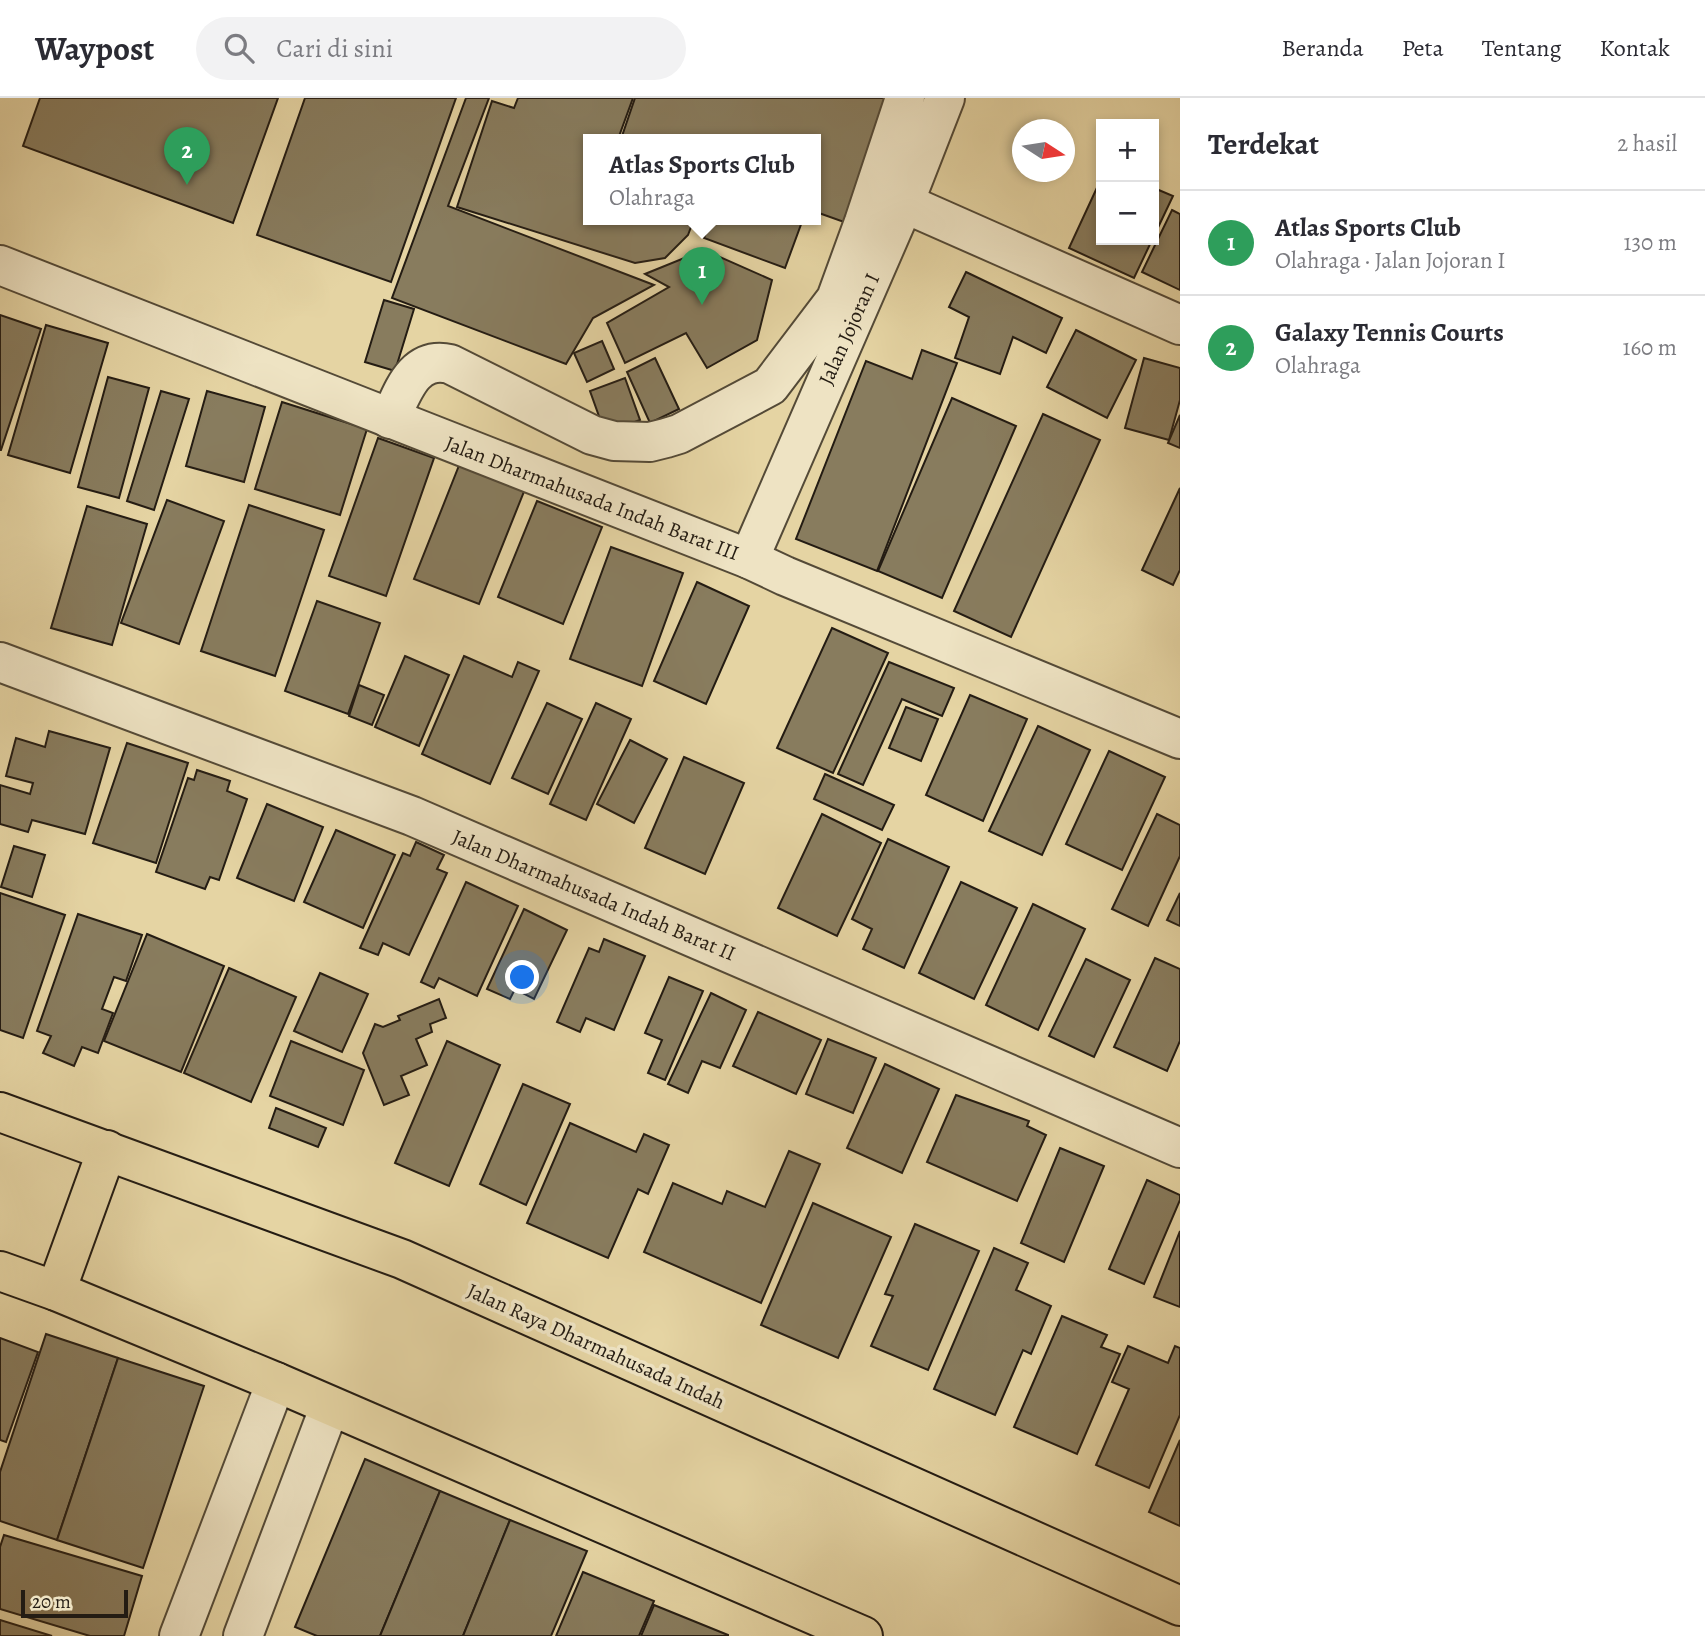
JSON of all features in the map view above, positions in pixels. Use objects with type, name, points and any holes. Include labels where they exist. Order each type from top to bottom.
[{"type":"main road","name":"Jalan Raya Dharmahusada Indah","points":[[0,1112],[402,1259],[1180,1606]]},
{"type":"main road","points":[[56,1291],[107,1150]]},
{"type":"main road","points":[[0,1271],[56,1291],[276,1382],[863,1636]]},
{"type":"street","points":[[390,419],[414,372],[422,366],[435,363],[450,364],[592,435],[614,441],[650,442],[679,434],[770,386],[836,299],[905,98]]},
{"type":"street","name":"Jalan Jojoran I","points":[[749,559],[904,204],[945,98]]},
{"type":"street","points":[[904,204],[1180,325]]},
{"type":"street","name":"Jalan Dharmahusada Indah Barat III","points":[[0,265],[749,559],[1180,739]]},
{"type":"street","name":"Jalan Dharmahusada Indah Barat II","points":[[0,662],[412,816],[1180,1148]]},
{"type":"street","points":[[179,1636],[276,1382]]},
{"type":"street","points":[[243,1636],[330,1406]]},
{"type":"building","points":[[40,98],[278,98],[233,223],[23,146]]},
{"type":"building","points":[[305,98],[456,98],[391,282],[257,235]]},
{"type":"building","points":[[466,98],[489,98],[448,206],[654,285],[593,318],[566,364],[392,298]]},
{"type":"building","points":[[518,98],[633,98],[620,134],[583,134],[583,225],[692,225],[688,235],[665,258],[635,263],[457,207],[492,101],[514,108]]},
{"type":"building","points":[[635,98],[886,98],[844,222],[821,214],[821,134],[623,134]]},
{"type":"building","points":[[1096,190],[1096,245],[1150,245],[1134,278],[1069,248]]},
{"type":"building","points":[[1159,190],[1173,196],[1159,225]]},
{"type":"building","points":[[1172,210],[1180,214],[1180,290],[1142,272],[1155,245],[1159,245],[1159,237]]},
{"type":"building","points":[[709,225],[801,225],[785,268],[704,238]]},
{"type":"building","points":[[704,250],[772,280],[757,340],[707,368],[686,333],[625,363],[607,323],[669,287],[645,274]]},
{"type":"building","points":[[966,272],[1062,318],[1046,353],[1013,337],[1000,374],[955,358],[969,317],[949,307]]},
{"type":"building","points":[[384,300],[414,309],[395,371],[365,362]]},
{"type":"building","points":[[0,315],[41,329],[1,450],[0,450]]},
{"type":"building","points":[[46,325],[108,343],[70,473],[8,455]]},
{"type":"building","points":[[1076,330],[1136,360],[1107,418],[1047,387]]},
{"type":"building","points":[[602,341],[614,369],[587,382],[574,353]]},
{"type":"building","points":[[922,350],[957,363],[877,571],[796,539],[866,361],[912,379]]},
{"type":"building","points":[[655,358],[679,409],[650,423],[627,372]]},
{"type":"building","points":[[1144,358],[1180,368],[1180,400],[1169,440],[1125,428]]},
{"type":"building","points":[[108,377],[149,388],[119,498],[78,487]]},
{"type":"building","points":[[625,378],[640,420],[605,433],[590,391]]},
{"type":"building","points":[[161,391],[189,399],[154,510],[127,501]]},
{"type":"building","points":[[207,391],[265,407],[244,482],[186,466]]},
{"type":"building","points":[[952,398],[1016,426],[942,598],[878,571]]},
{"type":"building","points":[[282,402],[367,429],[340,515],[255,489]]},
{"type":"building","points":[[1043,414],[1100,440],[1011,637],[954,611]]},
{"type":"building","points":[[1180,415],[1180,448],[1168,443]]},
{"type":"building","points":[[378,438],[434,458],[386,596],[329,576]]},
{"type":"building","points":[[460,463],[525,489],[479,604],[414,579]]},
{"type":"building","points":[[1180,488],[1180,570],[1173,585],[1142,570]]},
{"type":"building","points":[[167,500],[224,521],[179,644],[121,623]]},
{"type":"building","points":[[537,501],[602,527],[563,624],[498,597]]},
{"type":"building","points":[[249,505],[324,530],[275,676],[201,651]]},
{"type":"building","points":[[87,506],[147,524],[112,645],[51,628]]},
{"type":"building","points":[[611,547],[683,573],[642,686],[570,659]]},
{"type":"building","points":[[697,582],[749,606],[706,704],[654,681]]},
{"type":"building","points":[[317,601],[380,623],[348,714],[285,691]]},
{"type":"building","points":[[832,628],[888,653],[833,773],[777,748]]},
{"type":"building","points":[[405,656],[449,675],[419,746],[375,727]]},
{"type":"building","points":[[464,656],[512,677],[518,662],[539,671],[490,784],[422,754]]},
{"type":"building","points":[[889,662],[954,688],[942,716],[902,699],[863,785],[838,774]]},
{"type":"building","points":[[359,685],[384,695],[372,725],[349,716]]},
{"type":"building","points":[[970,695],[1027,719],[983,821],[926,795]]},
{"type":"building","points":[[547,703],[582,719],[548,794],[512,778]]},
{"type":"building","points":[[596,703],[631,719],[586,820],[550,804]]},
{"type":"building","points":[[906,707],[938,719],[921,761],[889,748]]},
{"type":"building","points":[[1038,726],[1090,750],[1042,855],[989,831]]},
{"type":"building","points":[[49,731],[110,748],[85,834],[32,820],[28,832],[0,824],[0,785],[30,794],[33,783],[6,776],[16,738],[45,747]]},
{"type":"building","points":[[630,740],[667,759],[634,823],[597,804]]},
{"type":"building","points":[[127,743],[188,763],[156,863],[93,843]]},
{"type":"building","points":[[1109,751],[1165,777],[1122,870],[1066,844]]},
{"type":"building","points":[[684,757],[744,783],[705,874],[645,848]]},
{"type":"building","points":[[197,770],[230,781],[227,791],[247,799],[219,880],[210,877],[205,889],[156,872],[188,778],[194,780]]},
{"type":"building","points":[[825,774],[894,805],[882,830],[814,799]]},
{"type":"building","points":[[267,804],[323,827],[294,901],[237,878]]},
{"type":"building","points":[[822,814],[881,843],[837,936],[778,908]]},
{"type":"building","points":[[1157,814],[1180,825],[1180,856],[1148,926],[1112,909]]},
{"type":"building","points":[[336,830],[395,855],[363,928],[304,902]]},
{"type":"building","points":[[888,839],[949,867],[904,968],[863,949],[872,929],[852,919]]},
{"type":"building","points":[[416,842],[444,855],[437,869],[447,873],[409,955],[383,943],[378,955],[360,948],[403,853],[410,856]]},
{"type":"building","points":[[14,846],[45,855],[32,897],[1,887]]},
{"type":"building","points":[[466,882],[518,906],[477,996],[439,978],[434,988],[421,982]]},
{"type":"building","points":[[961,882],[1017,908],[974,999],[919,973]]},
{"type":"building","points":[[0,893],[65,915],[23,1038],[0,1030]]},
{"type":"building","points":[[1180,893],[1180,926],[1167,920]]},
{"type":"building","points":[[1033,904],[1085,929],[1038,1030],[986,1005]]},
{"type":"building","points":[[524,909],[567,930],[534,999],[515,989],[510,999],[487,989]]},
{"type":"building","points":[[78,914],[142,935],[126,981],[114,977],[102,1009],[113,1013],[98,1053],[82,1047],[74,1066],[43,1053],[51,1036],[37,1031]]},
{"type":"building","points":[[147,934],[224,966],[181,1072],[104,1041]]},
{"type":"building","points":[[604,939],[645,956],[614,1030],[586,1018],[580,1032],[557,1022],[589,948],[599,952]]},
{"type":"building","points":[[1155,958],[1180,969],[1180,1041],[1167,1071],[1114,1047]]},
{"type":"building","points":[[1086,959],[1130,980],[1094,1057],[1049,1036]]},
{"type":"building","points":[[229,968],[296,997],[251,1102],[184,1073]]},
{"type":"building","points":[[320,973],[368,994],[342,1052],[294,1031]]},
{"type":"building","points":[[669,977],[703,991],[665,1080],[648,1073],[662,1040],[645,1033]]},
{"type":"building","points":[[711,993],[746,1010],[720,1068],[702,1061],[688,1093],[668,1084]]},
{"type":"building","points":[[439,999],[446,1018],[430,1024],[432,1032],[416,1039],[427,1065],[401,1076],[409,1095],[384,1105],[363,1053],[375,1024],[383,1027],[400,1020],[398,1016]]},
{"type":"building","points":[[758,1012],[821,1040],[796,1094],[733,1066]]},
{"type":"building","points":[[828,1039],[876,1058],[853,1113],[806,1094]]},
{"type":"building","points":[[291,1041],[364,1070],[343,1125],[270,1096]]},
{"type":"building","points":[[447,1041],[500,1065],[449,1186],[395,1163]]},
{"type":"building","points":[[885,1064],[939,1089],[902,1173],[847,1148]]},
{"type":"building","points":[[523,1084],[570,1104],[526,1205],[480,1184]]},
{"type":"building","points":[[956,1095],[1029,1121],[1027,1126],[1046,1135],[1017,1201],[927,1162]]},
{"type":"building","points":[[276,1108],[326,1128],[318,1147],[269,1128]]},
{"type":"building","points":[[570,1123],[636,1152],[644,1134],[669,1145],[648,1194],[638,1189],[608,1258],[527,1223]]},
{"type":"building","points":[[1060,1148],[1104,1166],[1064,1262],[1021,1243]]},
{"type":"building","points":[[789,1151],[820,1164],[761,1303],[644,1252],[673,1183],[722,1204],[727,1191],[765,1207]]},
{"type":"building","points":[[1147,1180],[1180,1195],[1180,1200],[1144,1284],[1109,1269]]},
{"type":"building","points":[[813,1203],[891,1237],[838,1358],[761,1325]]},
{"type":"building","points":[[915,1224],[979,1251],[928,1370],[871,1346],[893,1296],[885,1294]]},
{"type":"building","points":[[1180,1231],[1180,1307],[1154,1297]]},
{"type":"building","points":[[994,1248],[1028,1263],[1016,1290],[1051,1306],[1031,1354],[1023,1350],[995,1415],[934,1389]]},
{"type":"building","points":[[1062,1316],[1107,1335],[1101,1347],[1120,1354],[1077,1454],[1014,1427]]},
{"type":"building","points":[[46,1334],[118,1358],[57,1540],[0,1521],[0,1472]]},
{"type":"building","points":[[0,1338],[38,1352],[6,1442],[0,1440]]},
{"type":"building","points":[[1128,1346],[1168,1363],[1175,1346],[1180,1348],[1180,1415],[1149,1488],[1096,1465],[1129,1389],[1112,1382]]},
{"type":"building","points":[[118,1358],[204,1386],[143,1568],[57,1540]]},
{"type":"building","points":[[1180,1440],[1180,1526],[1149,1512]]},
{"type":"building","points":[[365,1459],[440,1491],[380,1636],[317,1636],[295,1627]]},
{"type":"building","points":[[440,1491],[510,1520],[463,1636],[380,1636]]},
{"type":"building","points":[[510,1520],[587,1551],[551,1636],[463,1636]]},
{"type":"building","points":[[4,1535],[142,1576],[124,1636],[90,1636],[0,1609],[0,1547]]},
{"type":"building","points":[[583,1572],[654,1601],[639,1636],[556,1636]]},
{"type":"building","points":[[654,1605],[728,1635],[728,1636],[641,1636]]},
{"type":"building","points":[[0,1620],[52,1636],[0,1636]]},
{"type":"place","name":"Galaxy Tennis Courts","points":[[187,185]]},
{"type":"place","name":"Atlas Sports Club","points":[[702,305]]}]
